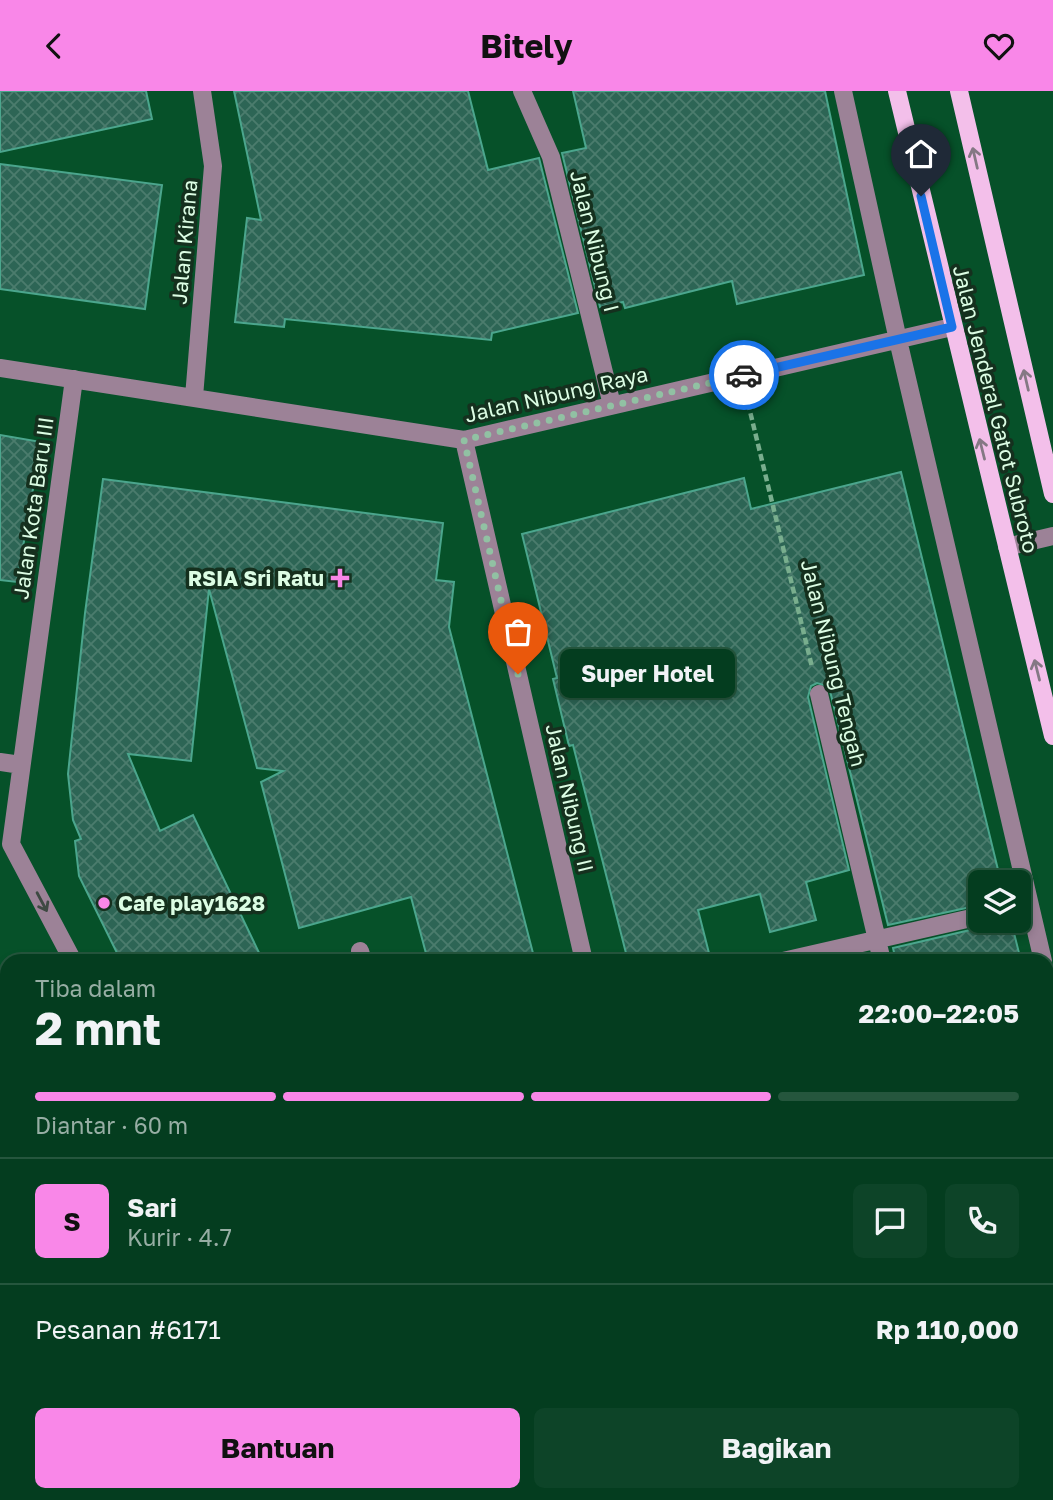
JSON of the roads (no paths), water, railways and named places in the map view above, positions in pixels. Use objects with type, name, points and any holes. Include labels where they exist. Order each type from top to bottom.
[{"type":"main road","name":"Jalan Jenderal Gatot Subroto","points":[[897,91],[1053,737]]},
{"type":"main road","name":"Jalan Jenderal Gatot Subroto","points":[[959,91],[1053,494]]},
{"type":"street","name":"Jalan Kirana","points":[[194,397],[213,166],[202,91]]},
{"type":"street","name":"Jalan Nibung I","points":[[522,91],[551,157],[612,405]]},
{"type":"street","points":[[843,91],[1016,870]]},
{"type":"street","name":"Jalan Nibung Raya","points":[[0,367],[464,440],[952,327]]},
{"type":"street","name":"Jalan Kota Baru III","points":[[69,954],[5,847],[21,765],[74,379]]},
{"type":"street","name":"Jalan Nibung II","points":[[464,440],[582,954]]},
{"type":"street","points":[[1007,547],[1053,536]]},
{"type":"street","name":"Jalan Nibung Tengah","points":[[819,695],[880,954]]},
{"type":"street","points":[[0,762],[21,765]]},
{"type":"street","points":[[813,954],[968,919]]},
{"type":"street","points":[[1031,926],[1041,954]]},
{"type":"place","name":"RSIA Sri Ratu","points":[[340,578]]},
{"type":"place","name":"Super Hotel","points":[[518,674]]},
{"type":"place","name":"Cafe play1628","points":[[104,903]]}]
